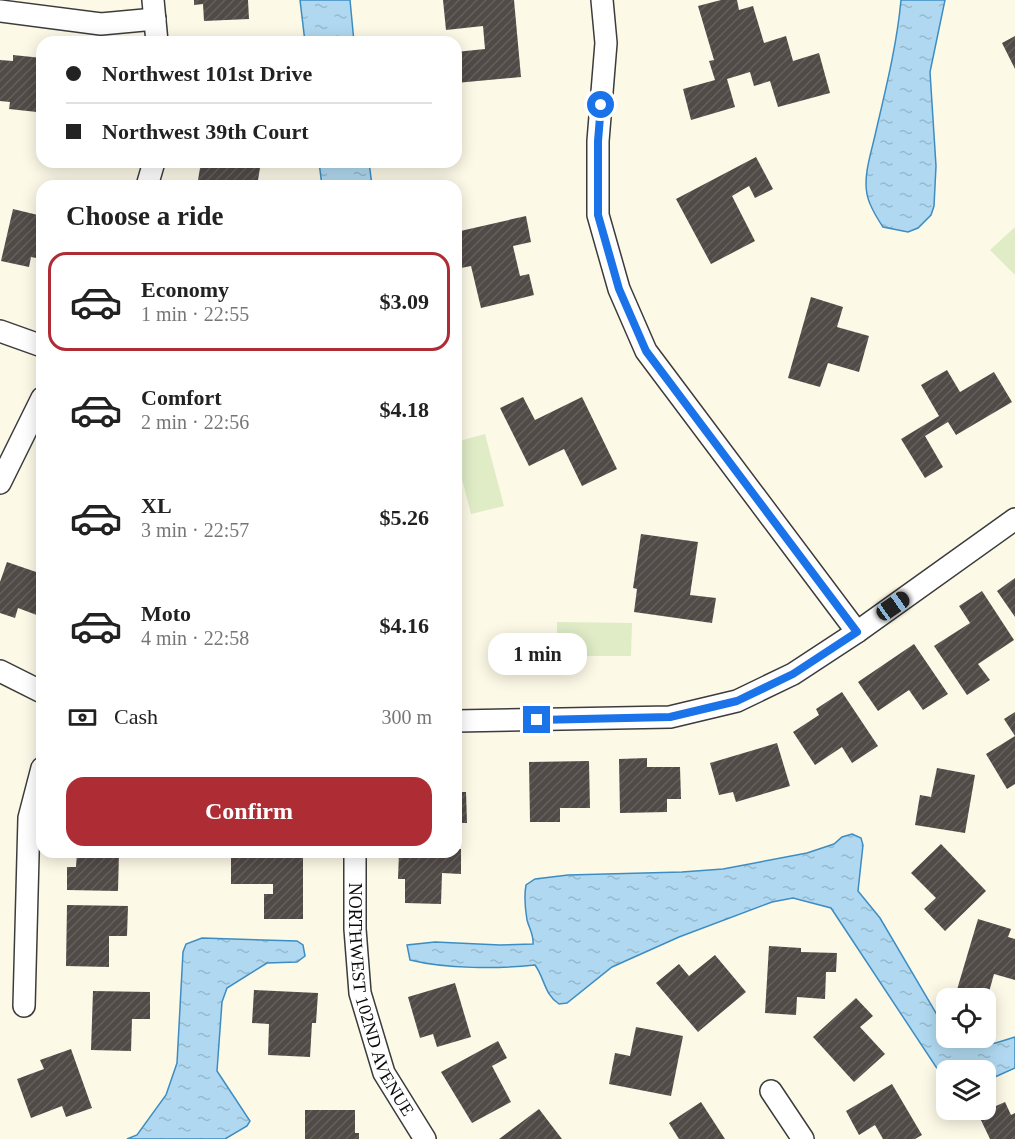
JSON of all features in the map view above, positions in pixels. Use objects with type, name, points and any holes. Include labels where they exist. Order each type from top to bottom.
[{"type":"street","points":[[602,0],[606,43],[598,141],[598,215],[619,289],[646,351],[857,632]]},
{"type":"street","points":[[0,12],[101,24],[154,9],[157,36]]},
{"type":"street","points":[[0,331],[36,344]]},
{"type":"street","points":[[0,483],[36,410]]},
{"type":"street","points":[[462,721],[670,717],[737,701],[793,674],[857,632],[1015,519]]},
{"type":"street","points":[[0,671],[36,689]]},
{"type":"street","points":[[24,1006],[29,818],[36,791]]},
{"type":"street","name":"NORTHWEST 102ND AVENUE","points":[[355,858],[355,929],[360,993],[384,1073],[425,1139]]},
{"type":"street","points":[[771,1091],[803,1139]]},
{"type":"green space","points":[[1015,227],[1015,275],[990,250]]},
{"type":"green space","points":[[485,434],[504,506],[471,514],[462,479],[462,440]]},
{"type":"green space","points":[[557,622],[632,623],[631,656],[557,656]]},
{"type":"water","points":[[300,0],[350,0],[353,36],[304,36]]},
{"type":"water","points":[[901,0],[945,0],[930,72],[936,166],[934,206],[931,215],[918,228],[908,232],[883,227],[873,212],[866,187],[868,162],[894,49]]},
{"type":"water","points":[[320,168],[370,168],[371,180],[321,180]]},
{"type":"water","points":[[852,834],[861,838],[863,845],[858,891],[880,918],[936,1013],[936,1048],[996,1048],[996,1043],[1015,1037],[1015,1068],[996,1077],[996,1060],[936,1060],[936,1067],[831,908],[793,898],[772,902],[679,937],[612,967],[567,1003],[559,1004],[550,996],[535,965],[472,967],[410,960],[407,945],[435,942],[533,944],[527,920],[525,893],[526,885],[535,879],[568,875],[723,869],[807,853],[834,844],[842,837]]},
{"type":"water","points":[[202,938],[297,941],[303,945],[305,956],[297,962],[267,963],[227,988],[222,1002],[217,1071],[250,1121],[247,1126],[225,1139],[127,1139],[137,1135],[166,1095],[177,1063],[183,952],[186,944]]},
{"type":"building","points":[[194,0],[248,0],[249,19],[204,21],[203,4],[194,5]]},
{"type":"building","points":[[443,0],[514,0],[521,77],[462,82],[462,51],[485,49],[483,26],[446,30]]},
{"type":"building","points":[[721,0],[737,0],[739,10],[753,6],[764,43],[786,36],[793,61],[819,53],[830,93],[778,107],[770,81],[754,86],[750,72],[727,79],[735,107],[691,120],[683,89],[715,80],[709,61],[714,60],[698,6]]},
{"type":"building","points":[[1015,36],[1015,69],[1002,43]]},
{"type":"building","points":[[13,55],[36,57],[36,112],[9,109],[10,102],[0,101],[0,60],[13,61]]},
{"type":"building","points":[[756,157],[773,189],[755,198],[749,186],[732,196],[755,241],[711,264],[676,199]]},
{"type":"building","points":[[200,168],[260,168],[258,180],[198,180]]},
{"type":"building","points":[[13,209],[36,215],[36,258],[31,257],[29,267],[1,261]]},
{"type":"building","points":[[526,216],[531,242],[513,246],[520,276],[529,274],[534,295],[481,308],[471,266],[462,268],[462,231]]},
{"type":"building","points":[[811,297],[843,307],[837,327],[869,336],[859,372],[828,363],[820,387],[788,378]]},
{"type":"building","points":[[947,370],[960,392],[994,372],[1012,402],[956,435],[948,422],[925,436],[943,467],[925,478],[901,439],[939,416],[921,385]]},
{"type":"building","points":[[523,397],[535,420],[582,397],[617,469],[582,486],[564,449],[529,466],[500,408]]},
{"type":"building","points":[[641,534],[698,542],[690,595],[716,598],[712,623],[634,612],[637,589],[633,588]]},
{"type":"building","points":[[7,562],[36,572],[36,615],[18,608],[15,618],[0,613],[0,582]]},
{"type":"building","points":[[1015,578],[1015,617],[997,591]]},
{"type":"building","points":[[982,591],[1014,640],[978,664],[990,680],[967,695],[934,646],[970,623],[959,606]]},
{"type":"building","points":[[914,644],[948,694],[923,710],[909,690],[878,711],[858,682]]},
{"type":"building","points":[[842,692],[878,746],[852,763],[842,747],[815,765],[793,732],[819,715],[816,709]]},
{"type":"building","points":[[1015,712],[1015,736],[1004,719]]},
{"type":"building","points":[[1015,736],[1015,784],[1007,789],[986,754]]},
{"type":"building","points":[[777,743],[790,786],[736,802],[733,792],[719,795],[710,763]]},
{"type":"building","points":[[647,758],[647,767],[680,767],[681,799],[667,799],[667,812],[620,813],[619,759]]},
{"type":"building","points":[[589,761],[590,808],[560,808],[560,822],[530,822],[529,762]]},
{"type":"building","points":[[937,768],[975,775],[965,833],[915,825],[920,795],[931,797]]},
{"type":"building","points":[[462,792],[466,792],[467,823],[462,823]]},
{"type":"building","points":[[941,844],[986,891],[945,931],[924,909],[936,898],[911,873]]},
{"type":"building","points":[[77,858],[119,858],[118,891],[67,890],[67,867],[76,867]]},
{"type":"building","points":[[231,858],[303,858],[303,919],[264,919],[264,894],[273,894],[273,884],[231,884]]},
{"type":"building","points":[[399,858],[461,858],[461,874],[442,873],[441,904],[405,903],[405,879],[398,879]]},
{"type":"building","points":[[67,905],[128,906],[127,936],[109,936],[109,967],[66,966]]},
{"type":"building","points":[[978,919],[1011,929],[1008,937],[1015,939],[1015,980],[994,974],[990,988],[957,988]]},
{"type":"building","points":[[769,946],[801,948],[801,952],[837,953],[836,972],[826,972],[825,999],[797,997],[796,1015],[765,1013]]},
{"type":"building","points":[[715,955],[746,992],[698,1032],[656,983],[679,964],[689,976]]},
{"type":"building","points":[[455,983],[471,1037],[437,1047],[433,1034],[420,1038],[408,997]]},
{"type":"building","points":[[254,990],[318,993],[316,1023],[312,1023],[310,1057],[268,1055],[269,1024],[252,1023]]},
{"type":"building","points":[[93,991],[150,992],[150,1019],[132,1019],[131,1051],[91,1050]]},
{"type":"building","points":[[856,998],[873,1016],[860,1027],[885,1054],[854,1082],[813,1037]]},
{"type":"building","points":[[636,1027],[683,1036],[671,1096],[609,1084],[615,1053],[630,1056]]},
{"type":"building","points":[[498,1041],[507,1058],[492,1066],[511,1102],[472,1123],[441,1072]]},
{"type":"building","points":[[71,1049],[92,1108],[66,1117],[62,1106],[31,1118],[17,1079],[44,1069],[40,1060]]},
{"type":"building","points":[[892,1084],[922,1135],[915,1139],[883,1139],[875,1125],[859,1135],[846,1111]]},
{"type":"building","points":[[701,1102],[725,1139],[679,1139],[669,1123]]},
{"type":"building","points":[[1005,1102],[1011,1115],[1015,1113],[1015,1139],[990,1139],[981,1120],[996,1120],[996,1106]]},
{"type":"building","points":[[539,1109],[562,1139],[499,1139]]},
{"type":"building","points":[[305,1110],[355,1110],[355,1133],[359,1133],[359,1139],[305,1139]]},
{"type":"route","points":[[537,720],[670,717],[737,701],[793,674],[857,632],[646,351],[619,289],[598,215],[598,141],[601,105]]}]
